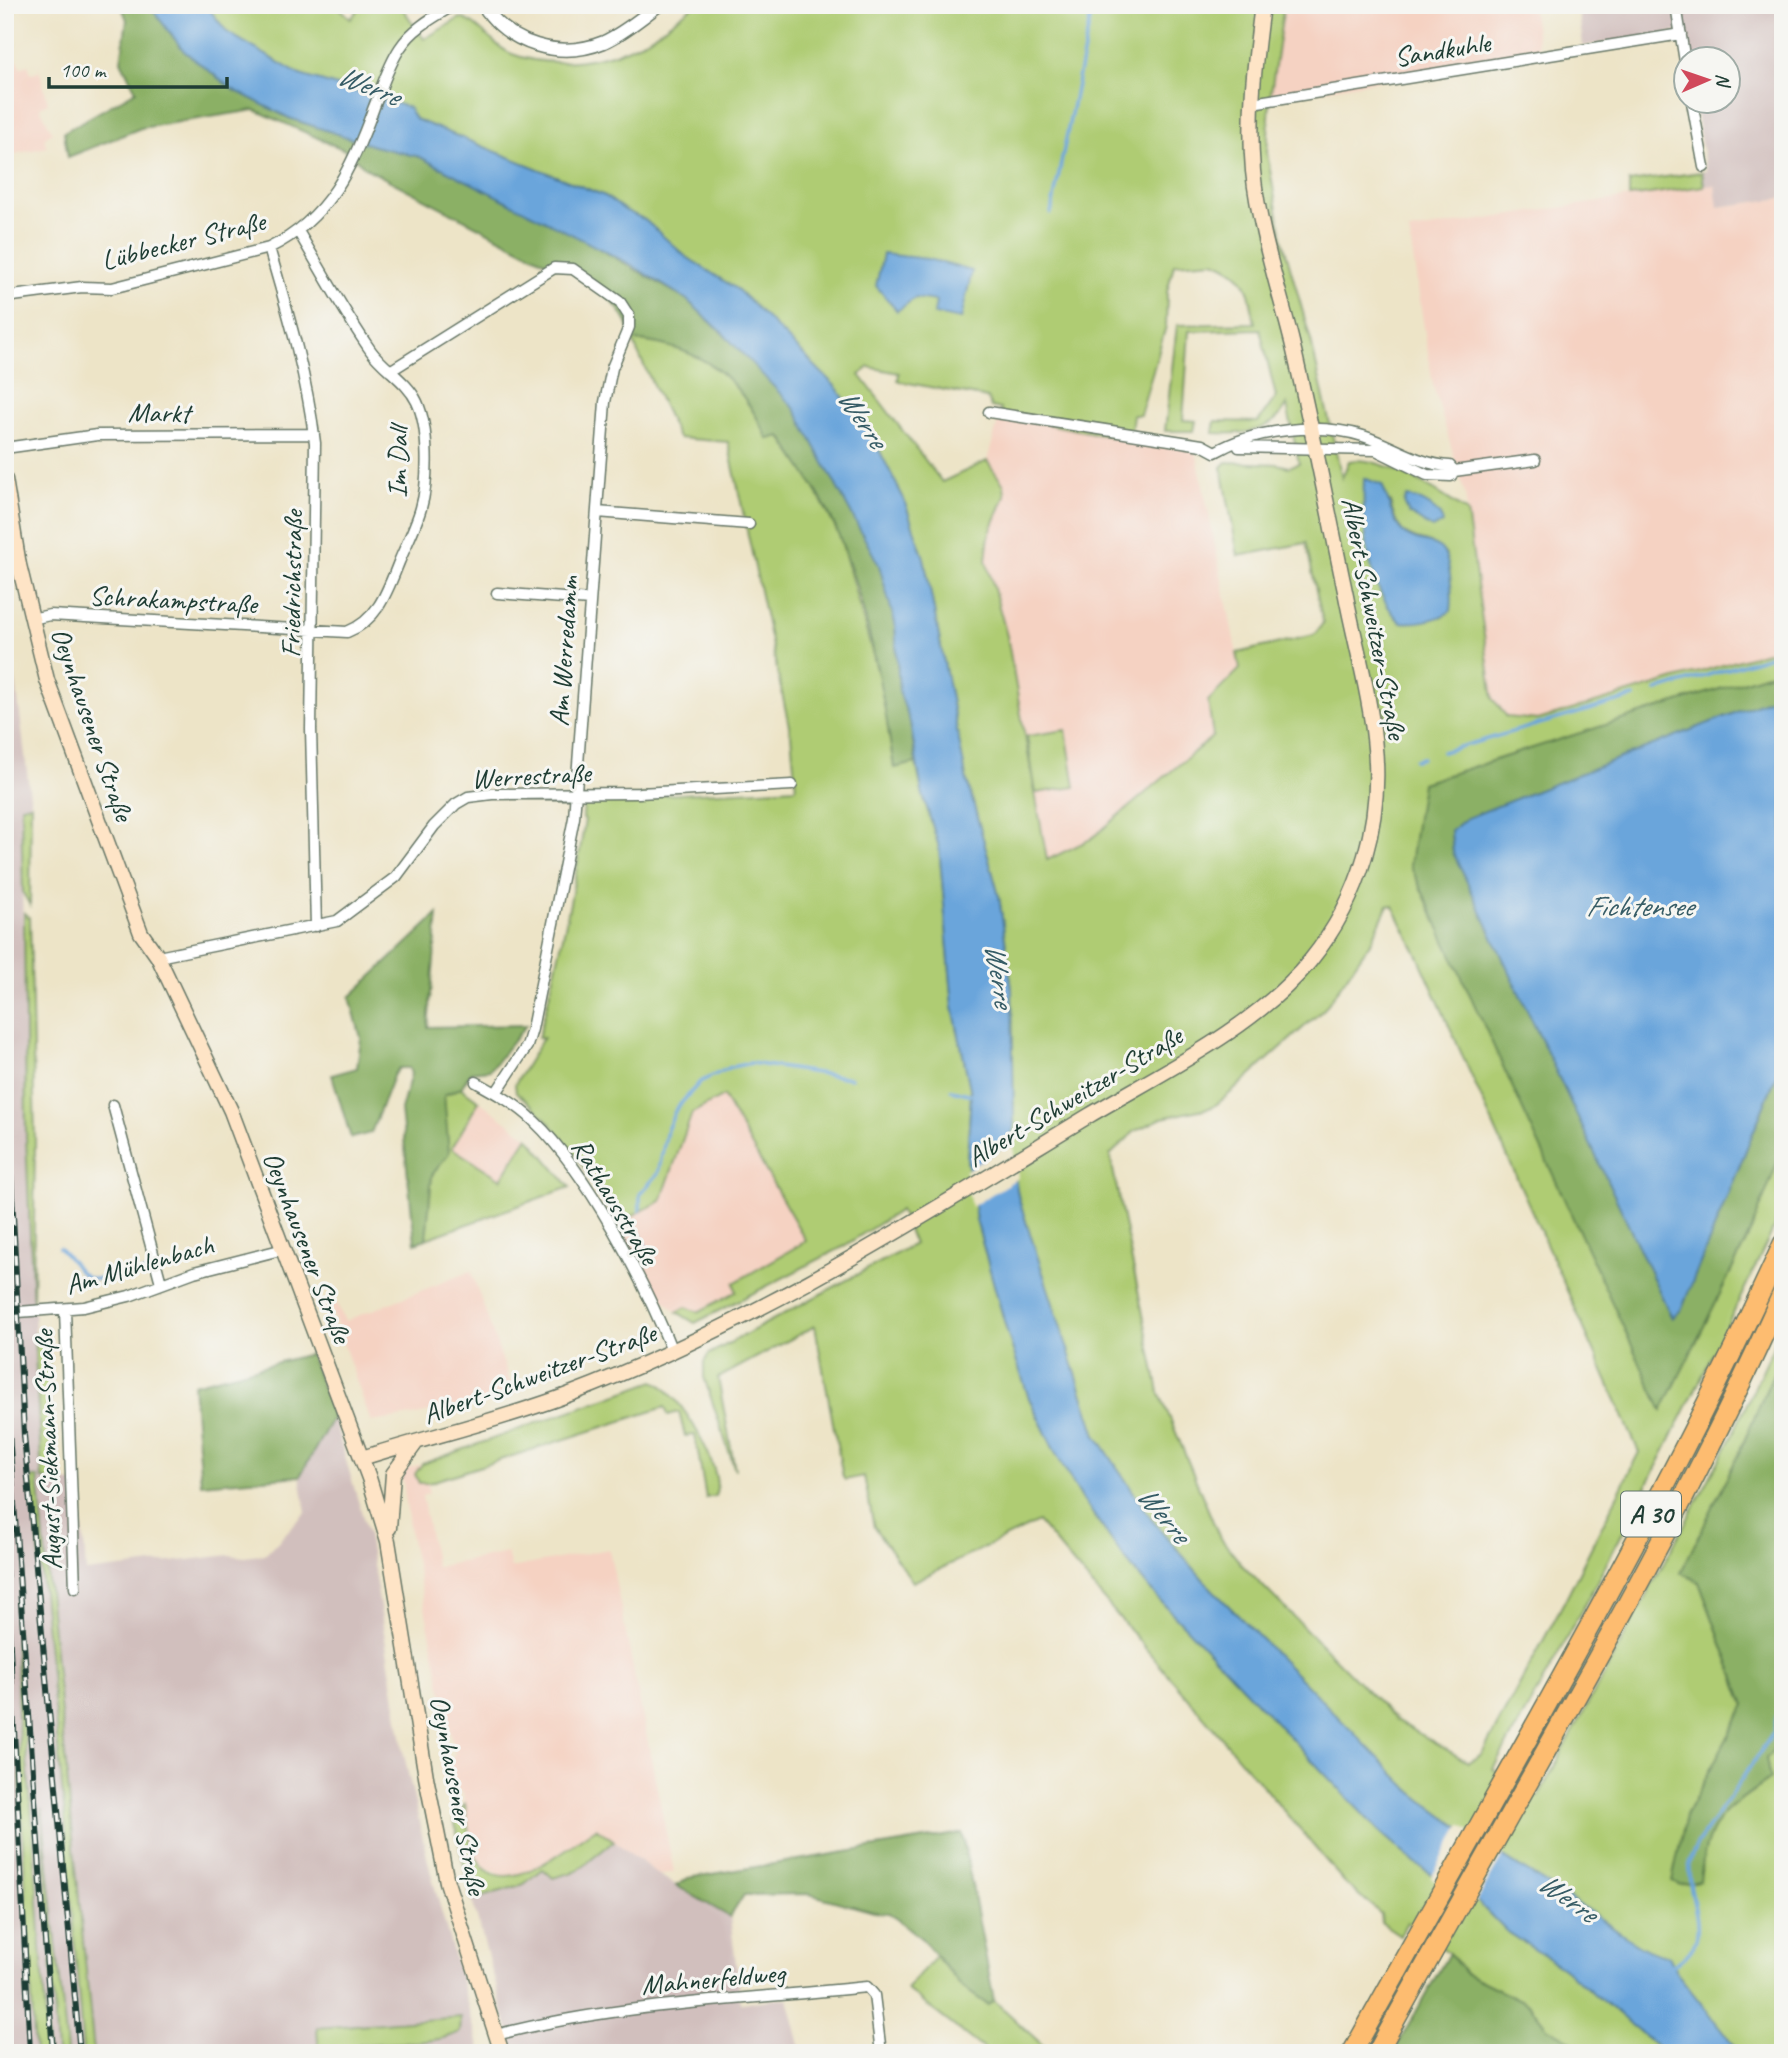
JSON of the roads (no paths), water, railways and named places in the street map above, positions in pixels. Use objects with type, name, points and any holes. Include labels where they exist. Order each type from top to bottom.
[{"type":"highway","name":"A 30","points":[[1516,1784],[1674,1470],[1783,1244]]},
{"type":"highway","name":"A 30","points":[[1352,2053],[1429,1938],[1690,1482],[1783,1292]]},
{"type":"highway","name":"A 30","points":[[1377,2053],[1429,1938]]},
{"type":"main road","name":"Albert-Schweitzer-Straße","points":[[362,1458],[571,1394],[672,1351],[793,1291],[917,1220],[1187,1057],[1266,1004],[1311,960],[1349,901],[1371,835],[1376,797],[1375,740],[1318,451],[1259,206],[1252,158],[1252,103],[1262,5]]},
{"type":"main road","name":"Oeynhausener Straße","points":[[5,479],[12,566],[31,619],[47,680],[141,933],[158,957],[222,1091],[362,1458],[388,1541],[426,1777],[447,1882],[502,2053]]},
{"type":"main road","points":[[388,1541],[393,1474],[416,1443]]},
{"type":"street","name":"Lübbecker Straße","points":[[5,298],[82,287],[113,288],[269,248],[299,232],[345,179],[387,71],[401,46],[423,23],[454,5]]},
{"type":"street","points":[[483,5],[499,25],[518,37],[534,46],[563,50],[603,42],[659,5]]},
{"type":"street","points":[[1676,5],[1683,46]]},
{"type":"street","name":"Sandkuhle","points":[[1252,103],[1681,34]]},
{"type":"street","points":[[1695,116],[1704,167]]},
{"type":"street","name":"Im Dall","points":[[299,232],[372,353],[416,401],[426,436],[421,508],[385,597],[365,624],[347,632],[314,629]]},
{"type":"street","name":"Friedrichstraße","points":[[269,248],[299,349],[313,415],[314,629],[311,729],[316,926]]},
{"type":"street","name":"Am Werredamm","points":[[390,371],[554,268],[573,269],[620,302],[629,316],[629,327],[612,368],[605,402],[576,794]]},
{"type":"street","points":[[989,412],[1202,445],[1214,452],[1226,446],[1312,427],[1362,436],[1435,466],[1450,466],[1454,471]]},
{"type":"street","name":"Markt","points":[[5,448],[115,434],[314,434]]},
{"type":"street","points":[[1226,446],[1318,451],[1376,450],[1427,475],[1451,476],[1454,471],[1535,460]]},
{"type":"street","points":[[597,512],[749,524]]},
{"type":"street","points":[[497,593],[590,600]]},
{"type":"street","name":"Schrakampstraße","points":[[31,619],[50,615],[314,629]]},
{"type":"street","name":"Werrestraße","points":[[158,957],[316,926],[349,915],[396,877],[445,813],[468,797],[492,794],[576,794],[792,785]]},
{"type":"street","points":[[496,1093],[527,1045],[532,1029],[576,794]]},
{"type":"street","name":"Rathausstraße","points":[[476,1082],[533,1119],[581,1178],[635,1274],[672,1351]]},
{"type":"street","points":[[113,1105],[161,1283]]},
{"type":"street","name":"Am Mühlenbach","points":[[5,1313],[65,1310],[130,1296],[194,1272],[284,1249]]},
{"type":"street","name":"August-Siekmann-Straße","points":[[65,1310],[75,1588]]},
{"type":"street","name":"Mahnerfeldweg","points":[[496,2035],[638,2007],[715,2003],[867,1987],[874,1995],[881,2053]]},
{"type":"water","name":"Werre","points":[[149,5],[206,5],[227,32],[300,75],[408,107],[415,119],[605,196],[626,211],[644,219],[685,256],[738,290],[836,387],[876,444],[903,497],[924,558],[966,777],[999,896],[1012,989],[1014,1129],[1008,1142],[1019,1200],[1096,1435],[1151,1519],[1208,1585],[1412,1792],[1479,1841],[1630,1940],[1649,1951],[1669,1956],[1677,1973],[1740,2053],[1665,2053],[1563,1968],[1505,1930],[1477,1901],[1417,1865],[1378,1830],[1156,1596],[1125,1559],[1083,1500],[1055,1452],[1029,1398],[1008,1335],[976,1220],[967,1159],[971,1093],[953,1007],[939,847],[922,792],[910,722],[899,691],[895,623],[879,565],[795,409],[721,331],[686,299],[630,264],[420,157],[374,146],[289,118],[232,89],[184,51]]},
{"type":"water","points":[[883,254],[928,259],[972,271],[961,319],[934,314],[936,301],[915,298],[897,311],[876,286]]},
{"type":"water","points":[[1364,478],[1382,485],[1394,517],[1405,534],[1436,545],[1444,553],[1450,578],[1451,611],[1433,619],[1400,622],[1389,607],[1373,573],[1369,554],[1364,515]]},
{"type":"water","points":[[1407,497],[1429,506],[1439,514],[1443,524],[1432,528],[1409,514],[1404,503]]},
{"type":"water","name":"Fichtensee","points":[[1783,694],[1783,1059],[1681,1310],[1672,1318],[1453,852],[1451,831],[1467,818]]},
{"type":"waterway","points":[[1051,213],[1093,5]]},
{"type":"waterway","points":[[1656,691],[1783,652]]},
{"type":"waterway","points":[[1442,752],[1634,697]]},
{"type":"waterway","points":[[1415,760],[1422,758]]},
{"type":"waterway","points":[[640,1211],[640,1194],[658,1174],[667,1130],[676,1109],[700,1082],[731,1067],[751,1063],[851,1078]]},
{"type":"waterway","points":[[951,1090],[973,1095]]},
{"type":"waterway","points":[[640,1235],[648,1251]]},
{"type":"waterway","points":[[59,1248],[87,1277],[116,1277]]},
{"type":"waterway","points":[[135,1274],[152,1271]]},
{"type":"waterway","points":[[1671,1966],[1694,1945],[1697,1933],[1689,1879],[1691,1857],[1697,1844],[1774,1732],[1783,1681]]},
{"type":"railway","points":[[5,814],[9,896],[5,1019]]},
{"type":"railway","points":[[5,1020],[6,1064]]},
{"type":"railway","points":[[5,1055],[24,1435],[80,2053]]},
{"type":"railway","points":[[5,1377],[53,2053]]},
{"type":"railway","points":[[5,1548],[30,2053]]}]
